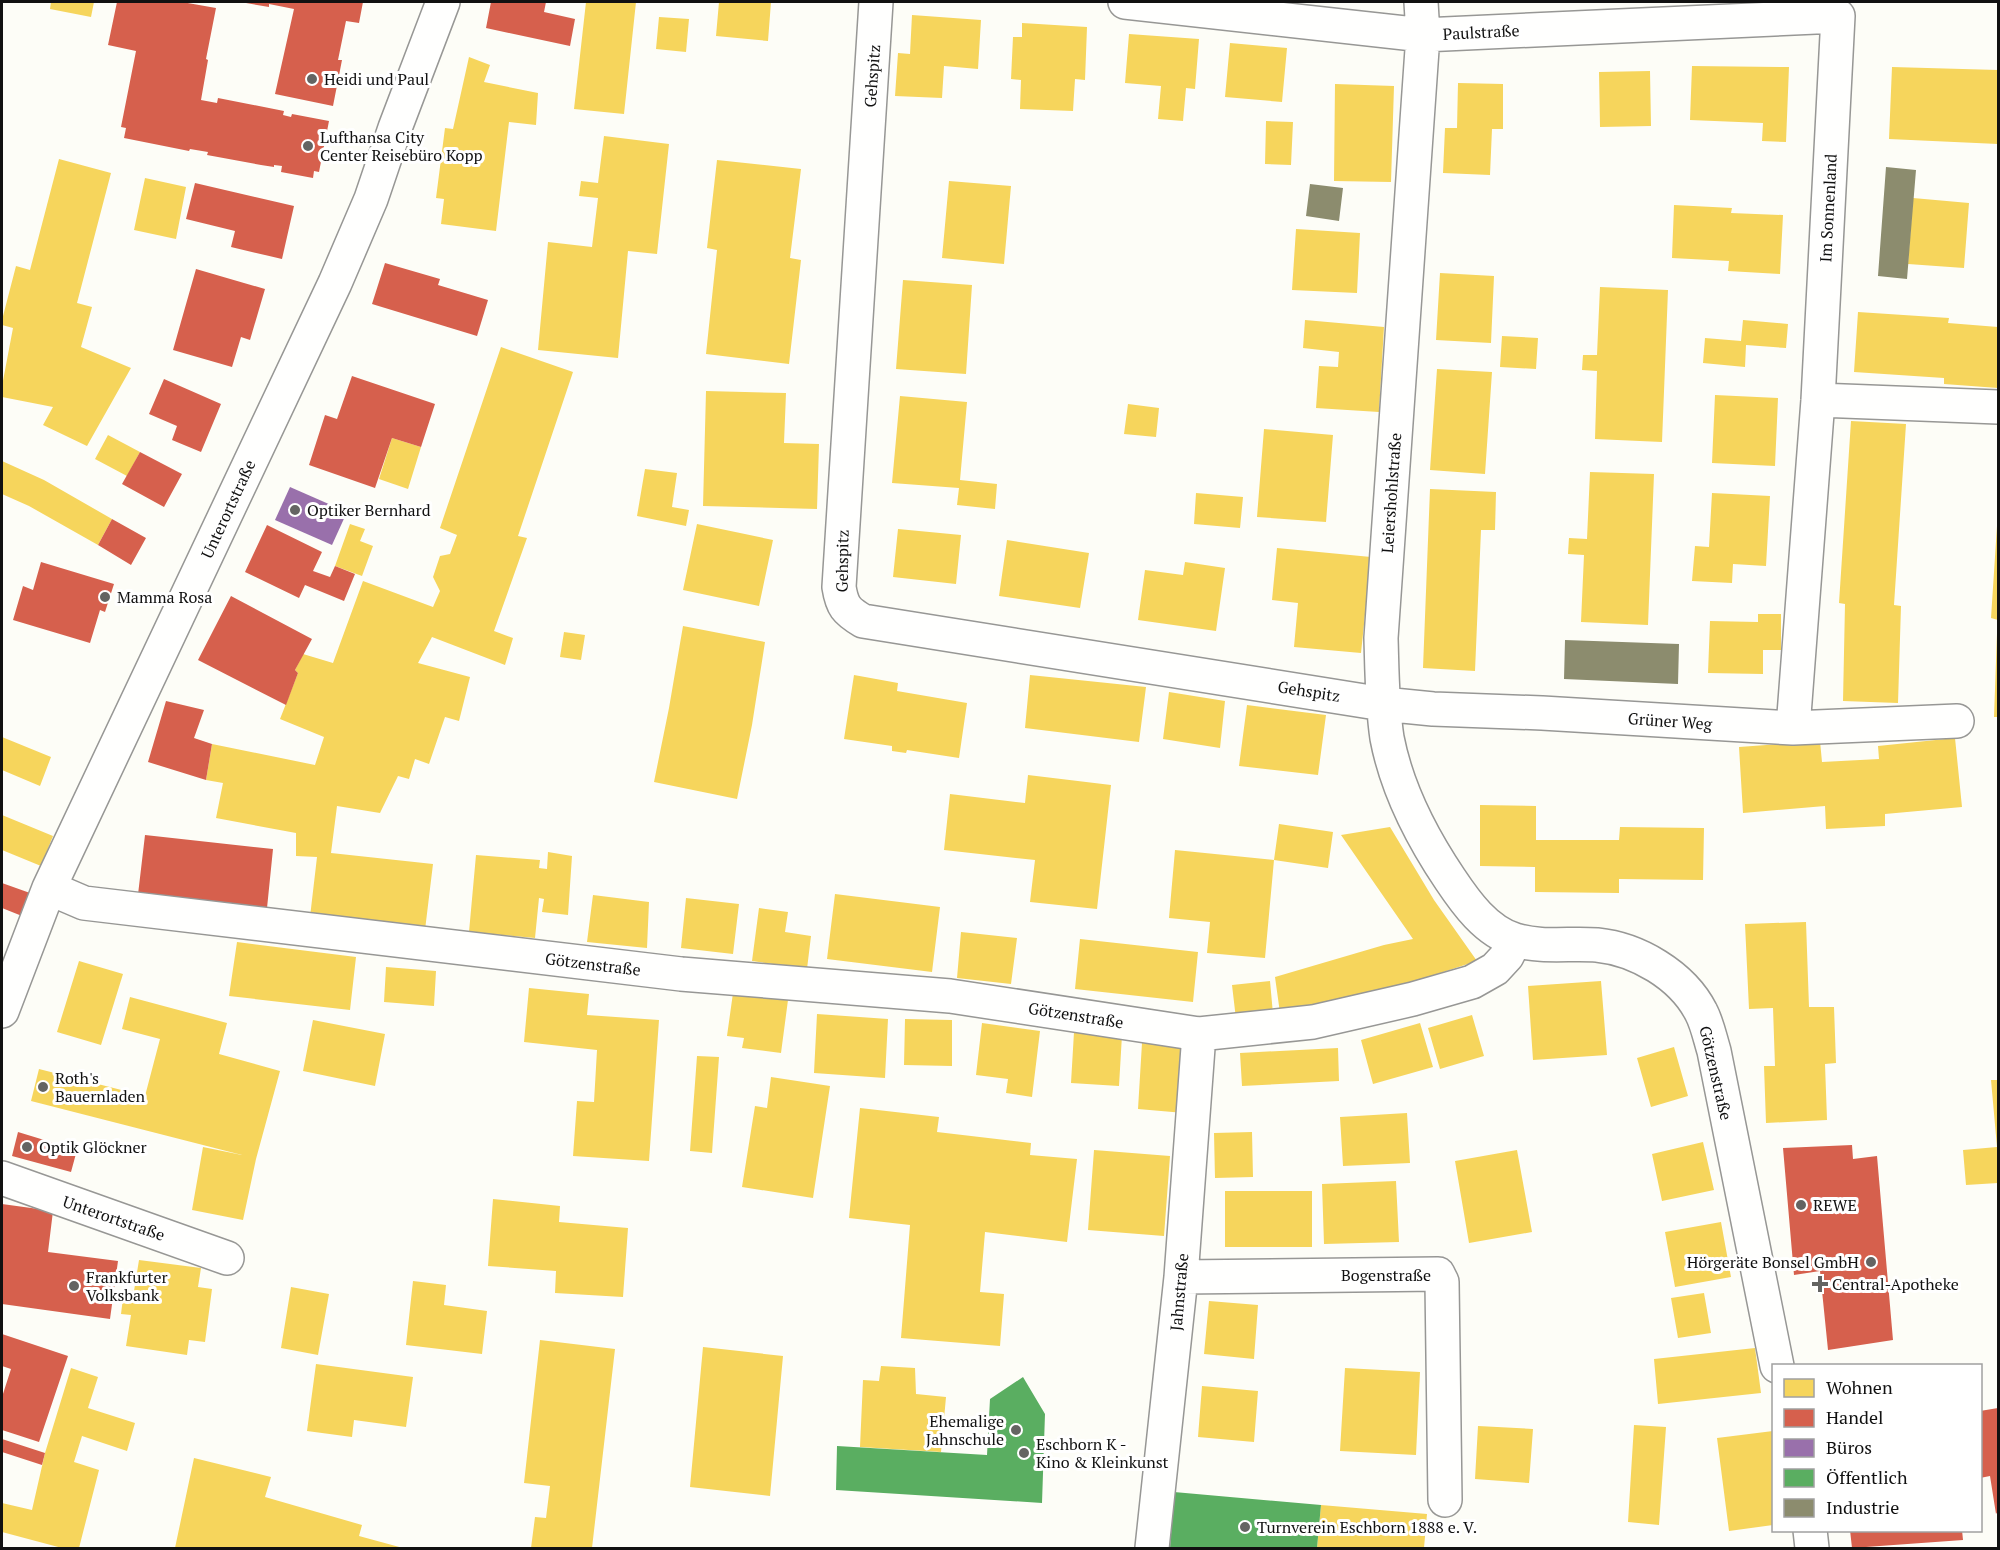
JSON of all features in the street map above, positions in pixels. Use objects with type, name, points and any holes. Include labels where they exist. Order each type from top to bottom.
[{"type":"street","name":"Unterortstraße","points":[[2,1011],[49,888],[335,283],[371,199],[394,128],[443,2]]},
{"type":"street","name":"Gehspitz","points":[[876,2],[838,587],[841,600],[849,613],[863,621],[1383,704]]},
{"type":"street","name":"Paulstraße","points":[[1125,2],[1423,35],[1834,8]]},
{"type":"street","name":"Leiershohlstraße","points":[[1421,2],[1423,35],[1381,638],[1383,704],[1390,750],[1400,784],[1415,822],[1432,853],[1475,914],[1496,930],[1515,940]]},
{"type":"street","name":"Im Sonnenland","points":[[1793,729],[1818,400],[1834,8]]},
{"type":"street","points":[[1818,400],[1998,407]]},
{"type":"street","name":"Grüner Weg","points":[[1383,704],[1433,709],[1542,713],[1793,729],[1957,721]]},
{"type":"street","name":"Götzenstraße","points":[[49,888],[84,903],[681,974],[950,996],[1199,1034],[1312,1022],[1413,999],[1472,982],[1495,969],[1507,956],[1515,940],[1551,944],[1598,945],[1630,953],[1660,968],[1685,988],[1701,1012],[1714,1051],[1777,1364]]},
{"type":"street","name":"Jahnstraße","points":[[1152,1548],[1181,1277],[1199,1034]]},
{"type":"street","name":"Unterortstraße","points":[[2,1179],[227,1258]]},
{"type":"street","name":"Bogenstraße","points":[[1181,1277],[1438,1274],[1442,1282],[1445,1500]]},
{"type":"street","points":[[1810,1532],[1812,1548]]},
{"type":"building: Wohnen","points":[[51,2],[94,2],[91,17],[50,9]]},
{"type":"building: Wohnen","points":[[586,2],[636,2],[624,114],[574,109]]},
{"type":"building: Wohnen","points":[[719,2],[771,2],[768,41],[716,36]]},
{"type":"building: Wohnen","points":[[912,15],[981,20],[978,69],[944,66],[942,98],[895,96],[898,53],[910,54]]},
{"type":"building: Wohnen","points":[[659,17],[689,19],[686,52],[656,49]]},
{"type":"building: Wohnen","points":[[1022,23],[1087,27],[1085,80],[1075,79],[1073,111],[1020,109],[1021,80],[1011,79],[1013,37],[1022,37]]},
{"type":"building: Wohnen","points":[[1129,34],[1199,39],[1195,89],[1186,88],[1183,121],[1158,119],[1161,86],[1125,83]]},
{"type":"building: Wohnen","points":[[1230,43],[1287,48],[1282,102],[1225,97]]},
{"type":"building: Wohnen","points":[[469,57],[490,65],[484,82],[538,93],[536,125],[509,122],[496,231],[441,224],[444,199],[436,198],[445,128],[453,129]]},
{"type":"building: Wohnen","points":[[1692,66],[1789,67],[1786,142],[1762,141],[1763,123],[1690,120]]},
{"type":"building: Wohnen","points":[[1892,67],[1998,70],[1998,144],[1889,139]]},
{"type":"building: Wohnen","points":[[1650,71],[1651,126],[1600,127],[1599,72]]},
{"type":"building: Wohnen","points":[[1458,83],[1503,84],[1503,129],[1492,129],[1490,175],[1443,173],[1445,128],[1457,128]]},
{"type":"building: Wohnen","points":[[1335,84],[1394,86],[1391,182],[1334,181]]},
{"type":"building: Wohnen","points":[[1266,121],[1293,122],[1291,165],[1265,164]]},
{"type":"building: Wohnen","points":[[604,136],[669,144],[657,254],[628,251],[618,358],[538,350],[548,242],[592,247],[598,198],[579,196],[581,181],[598,183]]},
{"type":"building: Wohnen","points":[[59,159],[111,173],[77,303],[92,307],[81,347],[131,368],[87,446],[43,425],[53,407],[2,397],[13,328],[2,325],[2,320],[16,266],[30,270]]},
{"type":"building: Wohnen","points":[[717,160],[801,169],[790,258],[801,260],[789,364],[706,354],[717,250],[707,248]]},
{"type":"building: Wohnen","points":[[145,178],[186,187],[176,239],[134,230]]},
{"type":"building: Wohnen","points":[[949,181],[1011,186],[1004,264],[942,258]]},
{"type":"building: Wohnen","points":[[1913,198],[1969,203],[1964,268],[1908,264]]},
{"type":"building: Wohnen","points":[[1674,205],[1732,208],[1731,213],[1783,215],[1780,274],[1728,271],[1729,261],[1672,258]]},
{"type":"building: Wohnen","points":[[1296,229],[1360,233],[1357,293],[1292,290]]},
{"type":"building: Wohnen","points":[[1440,273],[1494,276],[1491,343],[1436,340]]},
{"type":"building: Wohnen","points":[[903,280],[972,285],[966,374],[896,369]]},
{"type":"building: Wohnen","points":[[1600,287],[1668,290],[1662,442],[1595,439],[1597,371],[1582,370],[1583,355],[1597,355]]},
{"type":"building: Wohnen","points":[[1858,312],[1949,318],[1948,323],[1998,327],[1998,388],[1944,384],[1944,378],[1854,372]]},
{"type":"building: Wohnen","points":[[1305,320],[1384,327],[1379,412],[1316,408],[1319,366],[1338,367],[1339,352],[1303,348]]},
{"type":"building: Wohnen","points":[[1743,320],[1788,324],[1786,348],[1746,345],[1745,367],[1703,363],[1705,338],[1741,341]]},
{"type":"building: Wohnen","points":[[1502,336],[1538,338],[1536,369],[1500,367]]},
{"type":"building: Wohnen","points":[[501,347],[573,372],[518,536],[527,538],[494,631],[513,638],[505,665],[432,637],[418,663],[470,677],[459,721],[445,717],[429,764],[415,759],[409,779],[398,776],[380,813],[337,806],[331,853],[433,864],[425,930],[310,917],[317,857],[296,856],[296,833],[216,818],[223,783],[206,780],[212,744],[315,765],[324,737],[280,719],[298,673],[295,670],[303,654],[333,663],[363,581],[433,607],[440,591],[433,577],[440,556],[450,554],[457,535],[440,528]]},
{"type":"building: Wohnen","points":[[1437,369],[1492,372],[1485,474],[1430,470]]},
{"type":"building: Wohnen","points":[[706,391],[786,393],[784,443],[819,444],[817,509],[703,506]]},
{"type":"building: Wohnen","points":[[1715,395],[1778,398],[1775,466],[1712,463]]},
{"type":"building: Wohnen","points":[[900,396],[967,402],[960,480],[997,484],[995,509],[957,505],[959,488],[892,483]]},
{"type":"building: Wohnen","points":[[1128,404],[1159,408],[1156,437],[1124,434]]},
{"type":"building: Wohnen","points":[[1851,421],[1906,424],[1894,605],[1901,606],[1898,703],[1843,701],[1845,604],[1839,603]]},
{"type":"building: Wohnen","points":[[1264,429],[1333,435],[1326,522],[1257,517]]},
{"type":"building: Wohnen","points":[[108,435],[140,452],[127,476],[95,459]]},
{"type":"building: Wohnen","points":[[392,438],[421,447],[408,489],[379,479]]},
{"type":"building: Wohnen","points":[[2,461],[44,480],[112,519],[98,545],[29,506],[2,494]]},
{"type":"building: Wohnen","points":[[645,469],[677,473],[672,507],[689,510],[686,526],[637,516]]},
{"type":"building: Wohnen","points":[[1590,472],[1654,474],[1648,625],[1581,622],[1584,555],[1568,554],[1569,538],[1587,539]]},
{"type":"building: Wohnen","points":[[1430,489],[1496,492],[1495,530],[1481,530],[1475,671],[1423,668]]},
{"type":"building: Wohnen","points":[[1196,493],[1243,497],[1240,528],[1194,524]]},
{"type":"building: Wohnen","points":[[1712,493],[1770,496],[1766,566],[1733,564],[1732,583],[1692,581],[1695,546],[1709,547]]},
{"type":"building: Wohnen","points":[[350,524],[365,529],[360,541],[373,546],[362,576],[335,566]]},
{"type":"building: Wohnen","points":[[697,524],[773,540],[759,606],[683,590]]},
{"type":"building: Wohnen","points":[[1998,527],[1998,620],[1991,618]]},
{"type":"building: Wohnen","points":[[898,529],[961,535],[956,584],[893,577]]},
{"type":"building: Wohnen","points":[[1007,540],[1089,553],[1080,608],[999,596]]},
{"type":"building: Wohnen","points":[[1277,548],[1371,557],[1361,653],[1294,647],[1298,603],[1272,600]]},
{"type":"building: Wohnen","points":[[1185,562],[1225,568],[1216,631],[1138,620],[1145,570],[1183,575]]},
{"type":"building: Wohnen","points":[[1758,614],[1781,614],[1781,650],[1763,650],[1763,674],[1708,673],[1710,621],[1758,622]]},
{"type":"building: Wohnen","points":[[683,626],[765,642],[737,799],[654,782]]},
{"type":"building: Wohnen","points":[[564,632],[585,635],[581,660],[560,657]]},
{"type":"building: Wohnen","points":[[1997,633],[1998,717],[1994,717]]},
{"type":"building: Wohnen","points":[[854,675],[898,683],[897,691],[967,703],[959,758],[907,750],[906,753],[892,751],[892,746],[844,739]]},
{"type":"building: Wohnen","points":[[1030,675],[1146,687],[1139,742],[1025,728]]},
{"type":"building: Wohnen","points":[[1169,692],[1225,701],[1220,748],[1163,739]]},
{"type":"building: Wohnen","points":[[1247,705],[1326,715],[1318,775],[1239,766]]},
{"type":"building: Wohnen","points":[[2,737],[51,757],[40,786],[2,770]]},
{"type":"building: Wohnen","points":[[1955,738],[1962,807],[1885,814],[1885,826],[1826,829],[1825,806],[1743,813],[1739,747],[1820,741],[1822,762],[1879,759],[1878,746]]},
{"type":"building: Wohnen","points":[[1028,775],[1111,785],[1097,909],[1030,902],[1035,860],[944,850],[950,794],[1025,803]]},
{"type":"building: Wohnen","points":[[1480,805],[1536,806],[1536,840],[1619,840],[1620,827],[1704,828],[1703,880],[1619,879],[1619,893],[1535,892],[1535,867],[1480,866]]},
{"type":"building: Wohnen","points":[[2,815],[53,836],[41,866],[2,850]]},
{"type":"building: Wohnen","points":[[1279,824],[1333,832],[1328,868],[1274,860]]},
{"type":"building: Wohnen","points":[[1390,827],[1434,900],[1477,961],[1397,987],[1280,1013],[1275,977],[1384,945],[1413,939],[1341,835]]},
{"type":"building: Wohnen","points":[[1175,850],[1274,860],[1265,958],[1207,953],[1210,922],[1169,918]]},
{"type":"building: Wohnen","points":[[548,852],[572,856],[568,915],[542,912],[544,899],[539,898],[535,938],[469,932],[476,855],[540,860],[539,868],[547,869]]},
{"type":"building: Wohnen","points":[[835,894],[940,907],[932,972],[827,959]]},
{"type":"building: Wohnen","points":[[593,895],[649,902],[647,948],[587,942]]},
{"type":"building: Wohnen","points":[[686,898],[739,904],[733,954],[681,948]]},
{"type":"building: Wohnen","points":[[759,908],[788,912],[785,932],[811,936],[807,969],[752,961]]},
{"type":"building: Wohnen","points":[[1806,922],[1809,1007],[1834,1007],[1836,1063],[1825,1064],[1827,1120],[1766,1123],[1764,1066],[1775,1066],[1773,1008],[1749,1009],[1745,924]]},
{"type":"building: Wohnen","points":[[961,932],[1017,938],[1011,984],[957,978]]},
{"type":"building: Wohnen","points":[[1080,939],[1198,952],[1193,1002],[1075,989]]},
{"type":"building: Wohnen","points":[[237,942],[356,957],[350,1010],[229,996]]},
{"type":"building: Wohnen","points":[[79,961],[123,974],[101,1045],[57,1032]]},
{"type":"building: Wohnen","points":[[386,967],[436,971],[434,1006],[384,1002]]},
{"type":"building: Wohnen","points":[[1270,981],[1273,1014],[1236,1019],[1232,985]]},
{"type":"building: Wohnen","points":[[1601,981],[1607,1055],[1533,1060],[1528,986]]},
{"type":"building: Wohnen","points":[[529,988],[589,994],[587,1015],[659,1020],[649,1161],[573,1156],[577,1101],[594,1102],[597,1050],[524,1042]]},
{"type":"building: Wohnen","points":[[733,993],[788,1000],[781,1053],[742,1048],[744,1038],[727,1036]]},
{"type":"building: Wohnen","points":[[130,997],[227,1023],[219,1054],[280,1071],[256,1159],[243,1220],[192,1210],[203,1147],[242,1155],[31,1101],[39,1069],[145,1096],[160,1039],[122,1029]]},
{"type":"building: Wohnen","points":[[817,1014],[888,1019],[885,1078],[814,1073]]},
{"type":"building: Wohnen","points":[[1472,1015],[1484,1056],[1440,1069],[1428,1028]]},
{"type":"building: Wohnen","points":[[905,1019],[952,1020],[952,1066],[904,1065]]},
{"type":"building: Wohnen","points":[[313,1020],[385,1034],[375,1086],[303,1071]]},
{"type":"building: Wohnen","points":[[982,1023],[1040,1031],[1032,1097],[1006,1093],[1008,1079],[976,1075]]},
{"type":"building: Wohnen","points":[[1420,1023],[1433,1067],[1373,1084],[1361,1040]]},
{"type":"building: Wohnen","points":[[1074,1032],[1122,1035],[1119,1086],[1071,1083]]},
{"type":"building: Wohnen","points":[[1142,1043],[1189,1047],[1184,1113],[1138,1109]]},
{"type":"building: Wohnen","points":[[1674,1047],[1688,1096],[1651,1107],[1637,1058]]},
{"type":"building: Wohnen","points":[[1338,1048],[1339,1081],[1242,1086],[1240,1053]]},
{"type":"building: Wohnen","points":[[697,1056],[719,1057],[712,1153],[690,1151]]},
{"type":"building: Wohnen","points":[[771,1077],[830,1086],[813,1198],[742,1187],[755,1106],[767,1108]]},
{"type":"building: Wohnen","points":[[1991,1080],[1998,1080],[1998,1183],[1966,1185],[1963,1150],[1997,1147]]},
{"type":"building: Wohnen","points":[[860,1108],[939,1117],[937,1132],[1031,1143],[1030,1155],[1077,1159],[1067,1242],[985,1232],[980,1292],[1004,1294],[1000,1346],[901,1338],[910,1225],[849,1218]]},
{"type":"building: Wohnen","points":[[1407,1113],[1410,1163],[1343,1166],[1340,1117]]},
{"type":"building: Wohnen","points":[[1252,1132],[1253,1177],[1215,1178],[1214,1133]]},
{"type":"building: Wohnen","points":[[1703,1142],[1714,1190],[1662,1201],[1652,1154]]},
{"type":"building: Wohnen","points":[[1094,1150],[1170,1156],[1164,1236],[1088,1230]]},
{"type":"building: Wohnen","points":[[1517,1150],[1532,1232],[1469,1243],[1455,1161]]},
{"type":"building: Wohnen","points":[[1396,1181],[1399,1242],[1324,1244],[1322,1184]]},
{"type":"building: Wohnen","points":[[1225,1191],[1312,1191],[1312,1247],[1225,1247]]},
{"type":"building: Wohnen","points":[[493,1199],[560,1206],[559,1222],[628,1228],[623,1297],[555,1293],[556,1271],[488,1266]]},
{"type":"building: Wohnen","points":[[1721,1222],[1731,1277],[1675,1287],[1665,1232]]},
{"type":"building: Wohnen","points":[[139,1260],[201,1268],[198,1287],[212,1289],[205,1342],[189,1340],[187,1355],[126,1346],[131,1315],[121,1314],[124,1290],[134,1291]]},
{"type":"building: Wohnen","points":[[413,1281],[446,1285],[444,1305],[487,1311],[482,1354],[406,1345]]},
{"type":"building: Wohnen","points":[[291,1287],[329,1294],[318,1355],[281,1348]]},
{"type":"building: Wohnen","points":[[1704,1293],[1711,1333],[1678,1338],[1671,1298]]},
{"type":"building: Wohnen","points":[[1209,1301],[1258,1305],[1254,1359],[1204,1354]]},
{"type":"building: Wohnen","points":[[540,1340],[615,1349],[592,1548],[531,1548],[535,1517],[546,1518],[550,1486],[524,1483]]},
{"type":"building: Wohnen","points":[[703,1347],[783,1356],[770,1496],[690,1487]]},
{"type":"building: Wohnen","points":[[1755,1348],[1761,1393],[1658,1404],[1654,1359]]},
{"type":"building: Wohnen","points":[[316,1364],[413,1377],[406,1427],[354,1420],[352,1437],[307,1431]]},
{"type":"building: Wohnen","points":[[881,1366],[915,1368],[916,1394],[946,1397],[941,1452],[860,1447],[863,1380],[879,1381]]},
{"type":"building: Wohnen","points":[[71,1368],[98,1377],[88,1408],[135,1423],[127,1451],[82,1436],[74,1462],[99,1470],[79,1548],[62,1548],[2,1532],[2,1503],[32,1510],[45,1453]]},
{"type":"building: Wohnen","points":[[1345,1368],[1420,1372],[1416,1455],[1340,1451]]},
{"type":"building: Wohnen","points":[[1202,1386],[1258,1391],[1254,1442],[1198,1437]]},
{"type":"building: Wohnen","points":[[1634,1425],[1666,1427],[1659,1525],[1628,1522]]},
{"type":"building: Wohnen","points":[[1478,1426],[1533,1429],[1529,1483],[1475,1479]]},
{"type":"building: Wohnen","points":[[1772,1431],[1772,1525],[1729,1531],[1717,1438]]},
{"type":"building: Wohnen","points":[[194,1458],[271,1477],[265,1497],[362,1525],[359,1536],[403,1548],[175,1548]]},
{"type":"building: Wohnen","points":[[1321,1505],[1427,1514],[1424,1548],[1317,1548]]},
{"type":"building: Handel","points":[[117,2],[182,2],[216,8],[201,100],[217,103],[218,98],[284,111],[283,115],[291,117],[292,114],[329,121],[319,172],[314,171],[313,178],[281,172],[282,166],[261,165],[207,155],[208,152],[190,149],[189,151],[124,138],[126,128],[121,127],[136,51],[108,45]]},
{"type":"building: Handel","points":[[363,2],[359,23],[346,21],[338,60],[342,60],[333,106],[275,94],[294,9],[269,4],[269,7],[246,3]]},
{"type":"building: Handel","points":[[491,2],[546,2],[544,12],[575,19],[570,46],[486,28]]},
{"type":"building: Handel","points":[[195,183],[294,206],[282,259],[231,247],[235,231],[186,219]]},
{"type":"building: Handel","points":[[385,263],[440,279],[438,285],[488,300],[477,336],[372,304]]},
{"type":"building: Handel","points":[[196,269],[265,289],[250,340],[241,337],[232,367],[173,350]]},
{"type":"building: Handel","points":[[352,376],[435,404],[421,447],[392,438],[375,488],[309,465],[325,415],[337,419]]},
{"type":"building: Handel","points":[[164,379],[221,404],[201,452],[172,440],[177,426],[149,414]]},
{"type":"building: Handel","points":[[140,452],[182,474],[164,507],[122,484]]},
{"type":"building: Handel","points":[[112,519],[146,538],[131,565],[98,545]]},
{"type":"building: Handel","points":[[267,525],[322,552],[313,571],[330,577],[335,566],[355,574],[344,601],[305,585],[299,598],[245,572]]},
{"type":"building: Handel","points":[[41,562],[114,584],[105,612],[100,610],[90,643],[13,620],[23,586],[33,590]]},
{"type":"building: Handel","points":[[231,596],[312,639],[295,670],[298,673],[286,705],[198,660]]},
{"type":"building: Handel","points":[[166,701],[204,710],[194,738],[212,744],[206,780],[148,762]]},
{"type":"building: Handel","points":[[145,835],[273,849],[266,918],[137,903]]},
{"type":"building: Handel","points":[[2,883],[30,893],[22,916],[2,908]]},
{"type":"building: Handel","points":[[18,1132],[77,1150],[71,1172],[12,1156]]},
{"type":"building: Handel","points":[[1852,1145],[1853,1159],[1877,1156],[1893,1340],[1828,1350],[1820,1271],[1794,1275],[1783,1148]]},
{"type":"building: Handel","points":[[2,1204],[53,1211],[48,1252],[118,1261],[110,1319],[2,1304]]},
{"type":"building: Handel","points":[[2,1334],[68,1356],[39,1442],[2,1430],[2,1397],[11,1369],[2,1366]]},
{"type":"building: Handel","points":[[1998,1408],[1998,1511],[1996,1514],[1990,1476],[1982,1478],[1982,1411]]},
{"type":"building: Handel","points":[[2,1439],[45,1453],[42,1465],[2,1452]]},
{"type":"building: Handel","points":[[1850,1532],[1962,1532],[1963,1540],[1852,1548]]},
{"type":"building: Büros","points":[[290,487],[347,512],[332,545],[275,520]]},
{"type":"building: Öffentlich","name":"Ehemalige Jahnschule","points":[[1023,1377],[1045,1414],[1042,1503],[836,1490],[837,1446],[987,1455],[990,1399]]},
{"type":"building: Öffentlich","name":"Turnverein Eschborn 1888 e. V.","points":[[1174,1492],[1321,1505],[1317,1548],[1170,1548]]},
{"type":"building: Industrie","points":[[1886,167],[1916,170],[1907,279],[1878,276]]},
{"type":"building: Industrie","points":[[1310,184],[1343,188],[1339,221],[1306,216]]},
{"type":"building: Industrie","points":[[1565,640],[1679,644],[1678,684],[1564,679]]},
{"type":"place","name":"Heidi und Paul","points":[[312,79]]},
{"type":"place","name":"Lufthansa City Center Reisebüro Kopp","points":[[308,146]]},
{"type":"place","name":"Optiker Bernhard","points":[[295,510]]},
{"type":"place","name":"Mamma Rosa","points":[[105,597]]},
{"type":"place","name":"Roth's Bauernladen","points":[[43,1087]]},
{"type":"place","name":"Optik Glöckner","points":[[27,1147]]},
{"type":"place","name":"REWE","points":[[1801,1205]]},
{"type":"place","name":"Hörgeräte Bonsel GmbH","points":[[1871,1262]]},
{"type":"place","name":"Central-Apotheke","points":[[1820,1284]]},
{"type":"place","name":"Frankfurter Volksbank","points":[[74,1286]]},
{"type":"place","name":"Ehemalige Jahnschule","points":[[1016,1430]]},
{"type":"place","name":"Eschborn K - Kino & Kleinkunst","points":[[1024,1453]]},
{"type":"place","name":"Turnverein Eschborn 1888 e. V.","points":[[1245,1527]]}]
